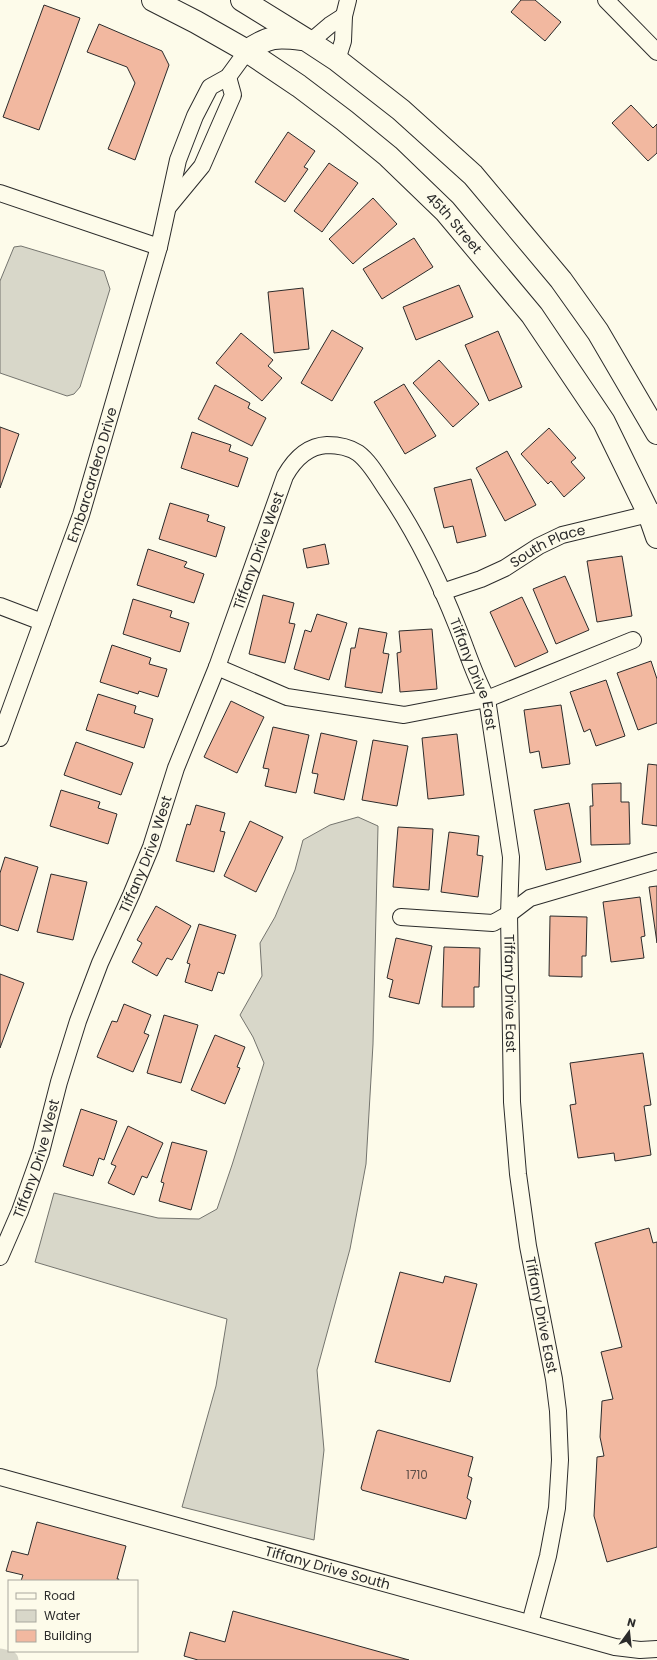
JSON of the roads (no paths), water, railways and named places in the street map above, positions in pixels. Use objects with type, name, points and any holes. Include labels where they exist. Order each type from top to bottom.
[{"type":"main road","name":"45th Street","points":[[153,0],[247,51],[299,86],[388,156],[445,211],[532,315],[604,422],[653,513],[657,537]]},
{"type":"main road","points":[[242,0],[308,40],[337,60],[401,110],[473,175],[561,280],[598,332],[657,433]]},
{"type":"main road","points":[[247,51],[262,41],[278,36],[308,40]]},
{"type":"street","points":[[337,60],[343,41],[344,16],[348,0]]},
{"type":"street","points":[[606,0],[657,52]]},
{"type":"street","points":[[308,40],[344,16]]},
{"type":"street","name":"Embarcardero Drive","points":[[0,738],[81,515],[159,247],[178,160],[195,116],[210,87],[228,77],[247,51]]},
{"type":"street","name":"Embarcardero Drive","points":[[168,207],[202,166],[233,95],[228,77]]},
{"type":"street","points":[[0,192],[159,247]]},
{"type":"street","name":"Tiffany Drive East","points":[[300,456],[316,447],[335,445],[358,453],[368,462],[392,498],[421,548],[457,627],[477,681],[487,699],[511,857],[509,914],[512,1102],[518,1174],[528,1246],[554,1379],[558,1411],[560,1460],[557,1508],[548,1556],[530,1623]]},
{"type":"street","name":"Tiffany Drive West","points":[[0,1257],[20,1211],[41,1152],[78,1021],[100,963],[131,895],[151,846],[176,768],[218,667],[285,476],[291,465],[300,456]]},
{"type":"street","name":"South Place","points":[[442,592],[482,579],[505,568],[538,546],[562,535],[653,513]]},
{"type":"street","points":[[0,606],[42,622]]},
{"type":"street","points":[[218,667],[287,697],[404,715],[487,699],[633,640]]},
{"type":"street","points":[[401,916],[493,922],[509,914],[530,898],[657,861]]},
{"type":"street","name":"Tiffany Drive South","points":[[0,1477],[615,1646],[640,1650],[657,1649]]},
{"type":"water","points":[[21,246],[104,271],[110,289],[80,387],[74,394],[67,396],[0,373],[0,281],[14,247]]},
{"type":"water","points":[[358,817],[378,826],[373,1044],[366,1164],[350,1249],[317,1370],[324,1450],[314,1540],[182,1507],[216,1386],[227,1319],[35,1262],[54,1193],[158,1218],[199,1219],[217,1209],[264,1063],[253,1037],[240,1015],[262,976],[260,943],[275,917],[295,870],[303,840],[330,825]]},
{"type":"waterway","points":[[0,1658],[9,1660]]}]
